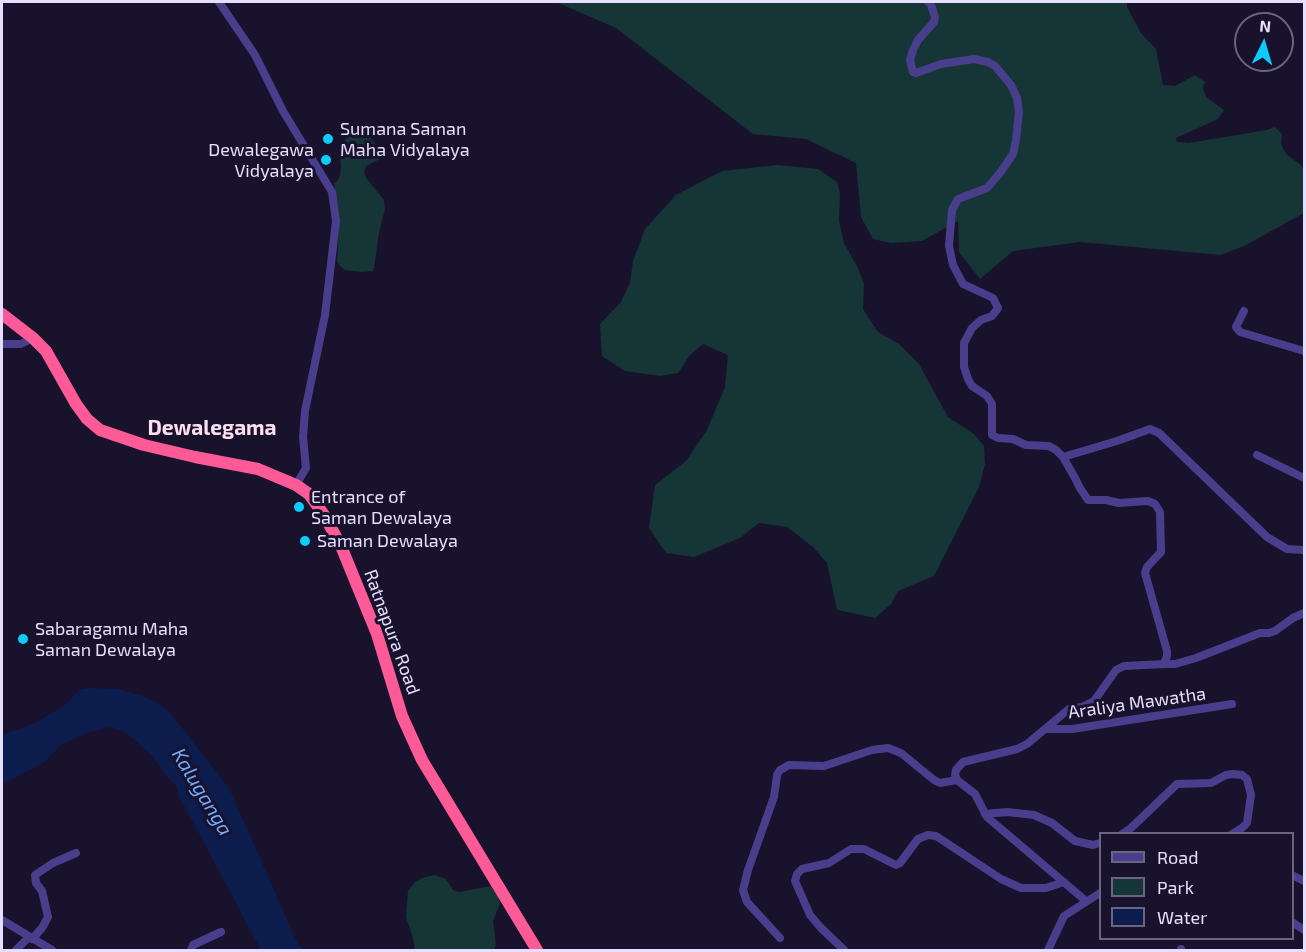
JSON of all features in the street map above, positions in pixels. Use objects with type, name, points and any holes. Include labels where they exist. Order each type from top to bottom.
[{"type":"highway","name":"Ratnapura Road","points":[[2,314],[46,351],[76,404],[87,419],[100,430],[154,447],[258,469],[296,485],[309,494],[324,514],[341,546],[380,642],[402,716],[422,760],[537,951]]},
{"type":"street","points":[[219,2],[255,55],[283,111],[332,192],[336,221],[325,315],[305,411],[303,437],[306,468],[296,485]]},
{"type":"street","points":[[928,2],[935,17],[934,22],[918,40],[913,50],[910,60],[913,72],[916,74],[941,64],[974,59],[988,62],[995,66],[1011,85],[1017,98],[1019,112],[1012,154],[1000,173],[987,188],[958,199],[952,210],[949,246],[953,266],[963,284],[993,298],[998,308],[992,316],[972,327],[964,343],[964,367],[968,379],[972,386],[987,396],[992,404],[992,435],[998,438],[1013,439],[1026,445],[1049,446],[1056,450],[1063,457],[1088,500],[1119,503],[1148,501],[1155,504],[1160,512],[1161,552],[1147,567],[1145,573],[1167,651],[1164,664]]},
{"type":"street","points":[[1244,311],[1236,327],[1240,332],[1305,351]]},
{"type":"street","points":[[2,344],[21,344],[33,338]]},
{"type":"street","points":[[1063,457],[1150,429],[1159,433],[1267,537],[1287,549],[1305,550]]},
{"type":"street","points":[[1257,455],[1305,478]]},
{"type":"street","points":[[1086,901],[985,814],[975,794],[957,780],[956,770],[963,762],[1017,749],[1027,744],[1069,709],[1082,707],[1094,701],[1116,670],[1124,666],[1175,664],[1196,658],[1260,633],[1275,631],[1293,618],[1305,614]]},
{"type":"street","name":"Araliya Mawatha","points":[[1045,729],[1082,728],[1232,704]]},
{"type":"street","points":[[780,938],[747,902],[743,891],[748,870],[774,797],[777,775],[780,770],[789,765],[824,766],[873,750],[888,748],[901,753],[940,783],[957,780]]},
{"type":"street","points":[[1125,832],[1177,784],[1211,783],[1232,774],[1242,775],[1247,779],[1251,795],[1247,823],[1236,832]]},
{"type":"street","points":[[985,814],[1007,812],[1034,815],[1052,823],[1075,841],[1093,845],[1099,844]]},
{"type":"street","points":[[844,951],[810,915],[795,881],[802,869],[830,863],[851,849],[864,849],[896,865],[900,863],[918,838],[928,835],[936,836],[1001,879],[1021,888],[1046,888],[1064,882]]},
{"type":"street","points":[[16,951],[42,928],[48,917],[42,891],[36,883],[35,875],[53,863],[76,853]]},
{"type":"street","points":[[1048,951],[1064,916],[1099,894]]},
{"type":"street","points":[[2,920],[52,951]]},
{"type":"street","points":[[191,951],[193,945],[221,932]]},
{"type":"green space","points":[[556,2],[1127,2],[1127,7],[1141,33],[1156,49],[1163,85],[1175,86],[1195,75],[1205,82],[1203,88],[1206,97],[1224,110],[1218,119],[1176,138],[1177,142],[1189,143],[1275,127],[1282,134],[1281,144],[1286,154],[1304,170],[1304,213],[1246,245],[1221,255],[1080,242],[1013,251],[980,279],[959,252],[958,221],[922,241],[891,243],[873,239],[861,217],[856,163],[806,139],[753,134],[616,28]]},
{"type":"green space","points":[[367,130],[372,140],[383,152],[382,158],[366,166],[364,172],[366,178],[384,200],[385,209],[373,271],[362,272],[345,270],[337,262],[339,216],[334,183],[340,175],[339,153],[344,141],[352,134]]},
{"type":"green space","points":[[777,165],[818,169],[837,182],[840,193],[839,221],[844,243],[864,284],[863,309],[878,332],[899,344],[919,364],[948,417],[974,434],[984,446],[985,464],[979,487],[934,576],[898,591],[891,604],[875,618],[837,610],[827,563],[813,547],[787,527],[759,523],[740,538],[694,557],[666,553],[649,528],[655,485],[686,461],[707,430],[725,387],[728,355],[703,344],[690,355],[678,373],[660,376],[625,371],[602,356],[600,324],[621,302],[630,283],[633,261],[645,229],[676,195],[722,171]]},
{"type":"green space","points":[[434,875],[446,879],[453,890],[459,892],[491,886],[500,904],[493,921],[496,945],[494,950],[415,950],[406,917],[408,891],[415,882]]},
{"type":"water","name":"Kaluganga","points":[[82,689],[118,689],[143,696],[158,703],[179,724],[229,788],[297,942],[303,950],[261,950],[178,794],[176,785],[165,775],[153,756],[125,732],[110,727],[87,733],[61,745],[43,763],[2,785],[2,735],[35,723],[64,706]]},
{"type":"place","name":"Sumana Saman Maha Vidyalaya","points":[[328,139]]},
{"type":"place","name":"Dewalegawa Vidyalaya","points":[[326,160]]},
{"type":"place","name":"Entrance of Saman Dewalaya","points":[[299,507]]},
{"type":"place","name":"Saman Dewalaya","points":[[305,541]]},
{"type":"place","name":"Sabaragamu Maha Saman Dewalaya","points":[[23,639]]},
{"type":"district","name":"Dewalegama","points":[[212,428]]}]
